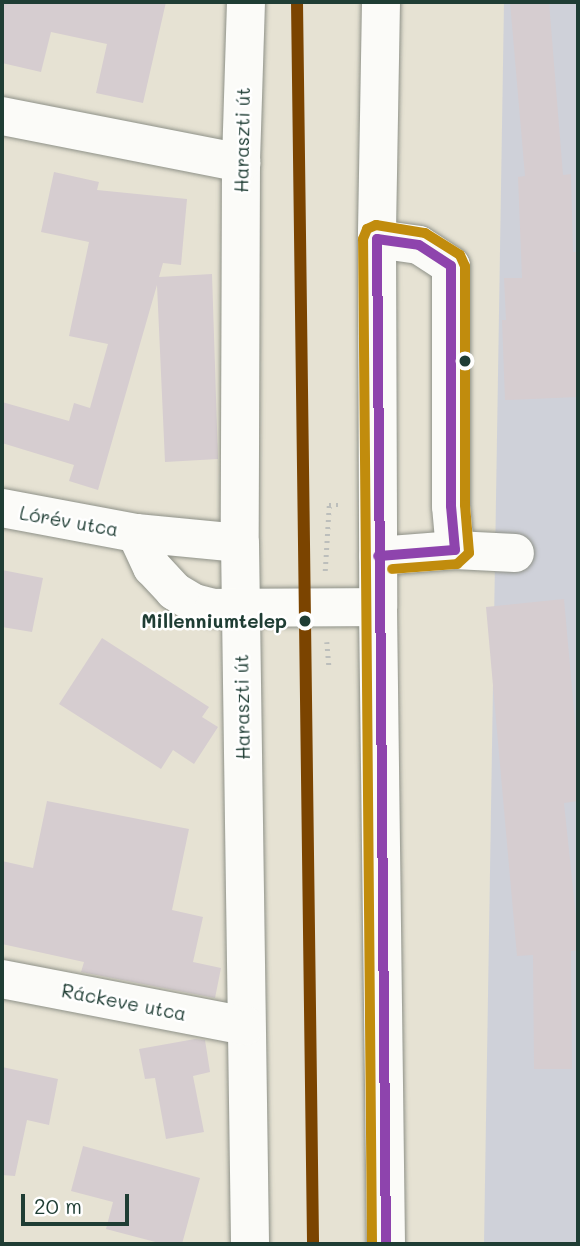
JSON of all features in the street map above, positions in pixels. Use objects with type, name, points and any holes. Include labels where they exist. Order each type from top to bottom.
[{"type":"street","name":"Haraszti út","points":[[246,2],[241,163],[240,543],[250,1244]]},
{"type":"street","points":[[381,2],[377,239],[378,607],[386,1244]]},
{"type":"street","points":[[2,116],[241,163]]},
{"type":"street","points":[[377,239],[419,244],[451,266],[451,506],[455,550]]},
{"type":"street","name":"Lórév utca","points":[[2,508],[136,533],[240,543]]},
{"type":"street","name":"Lórév utca","points":[[136,533],[152,567],[174,591],[194,603],[214,608],[378,607]]},
{"type":"street","points":[[378,556],[455,550],[515,553]]},
{"type":"street","name":"Ráckeve utca","points":[[2,979],[246,1026]]},
{"type":"shaded area","points":[[504,2],[578,2],[578,1244],[484,1244]]},
{"type":"building","points":[[2,2],[166,2],[143,103],[96,93],[107,44],[51,32],[41,72],[2,63]]},
{"type":"building","points":[[510,2],[549,2],[563,175],[571,174],[573,252],[578,252],[578,397],[505,400],[502,320],[506,320],[504,278],[522,278],[518,177],[525,176]]},
{"type":"building","points":[[54,172],[99,182],[97,190],[187,199],[181,265],[163,263],[159,277],[212,274],[218,459],[165,462],[157,285],[98,490],[69,481],[74,465],[2,443],[2,402],[69,421],[74,403],[90,408],[108,344],[69,336],[89,242],[41,232]]},
{"type":"building","points":[[2,570],[43,578],[32,632],[2,627]]},
{"type":"building","points":[[564,599],[578,755],[578,801],[564,803],[578,936],[578,950],[571,951],[572,1069],[534,1069],[533,955],[517,956],[486,607]]},
{"type":"building","points":[[102,638],[209,707],[202,717],[218,727],[194,764],[173,750],[161,769],[59,704]]},
{"type":"building","points":[[47,801],[189,829],[172,910],[203,917],[193,962],[221,968],[215,998],[81,972],[84,962],[2,944],[2,861],[33,868]]},
{"type":"building","points":[[195,1039],[205,1040],[210,1072],[193,1076],[204,1132],[166,1139],[155,1078],[145,1079],[139,1049]]},
{"type":"building","points":[[2,1067],[58,1079],[49,1125],[27,1120],[15,1176],[2,1175]]},
{"type":"building","points":[[83,1146],[200,1178],[182,1244],[163,1244],[106,1229],[113,1202],[71,1191]]},
{"type":"transit line","points":[[297,2],[313,1244]]},
{"type":"transit line","points":[[372,1244],[363,239],[367,229],[376,225],[425,233],[460,255],[465,266],[465,505],[469,553],[457,564],[392,569]]},
{"type":"transit line","points":[[377,239],[386,1244]]},
{"type":"transit line","points":[[377,239],[419,245],[451,266],[451,506],[455,550],[378,556]]},
{"type":"place","name":"Millenniumtelep","points":[[305,621]]}]
